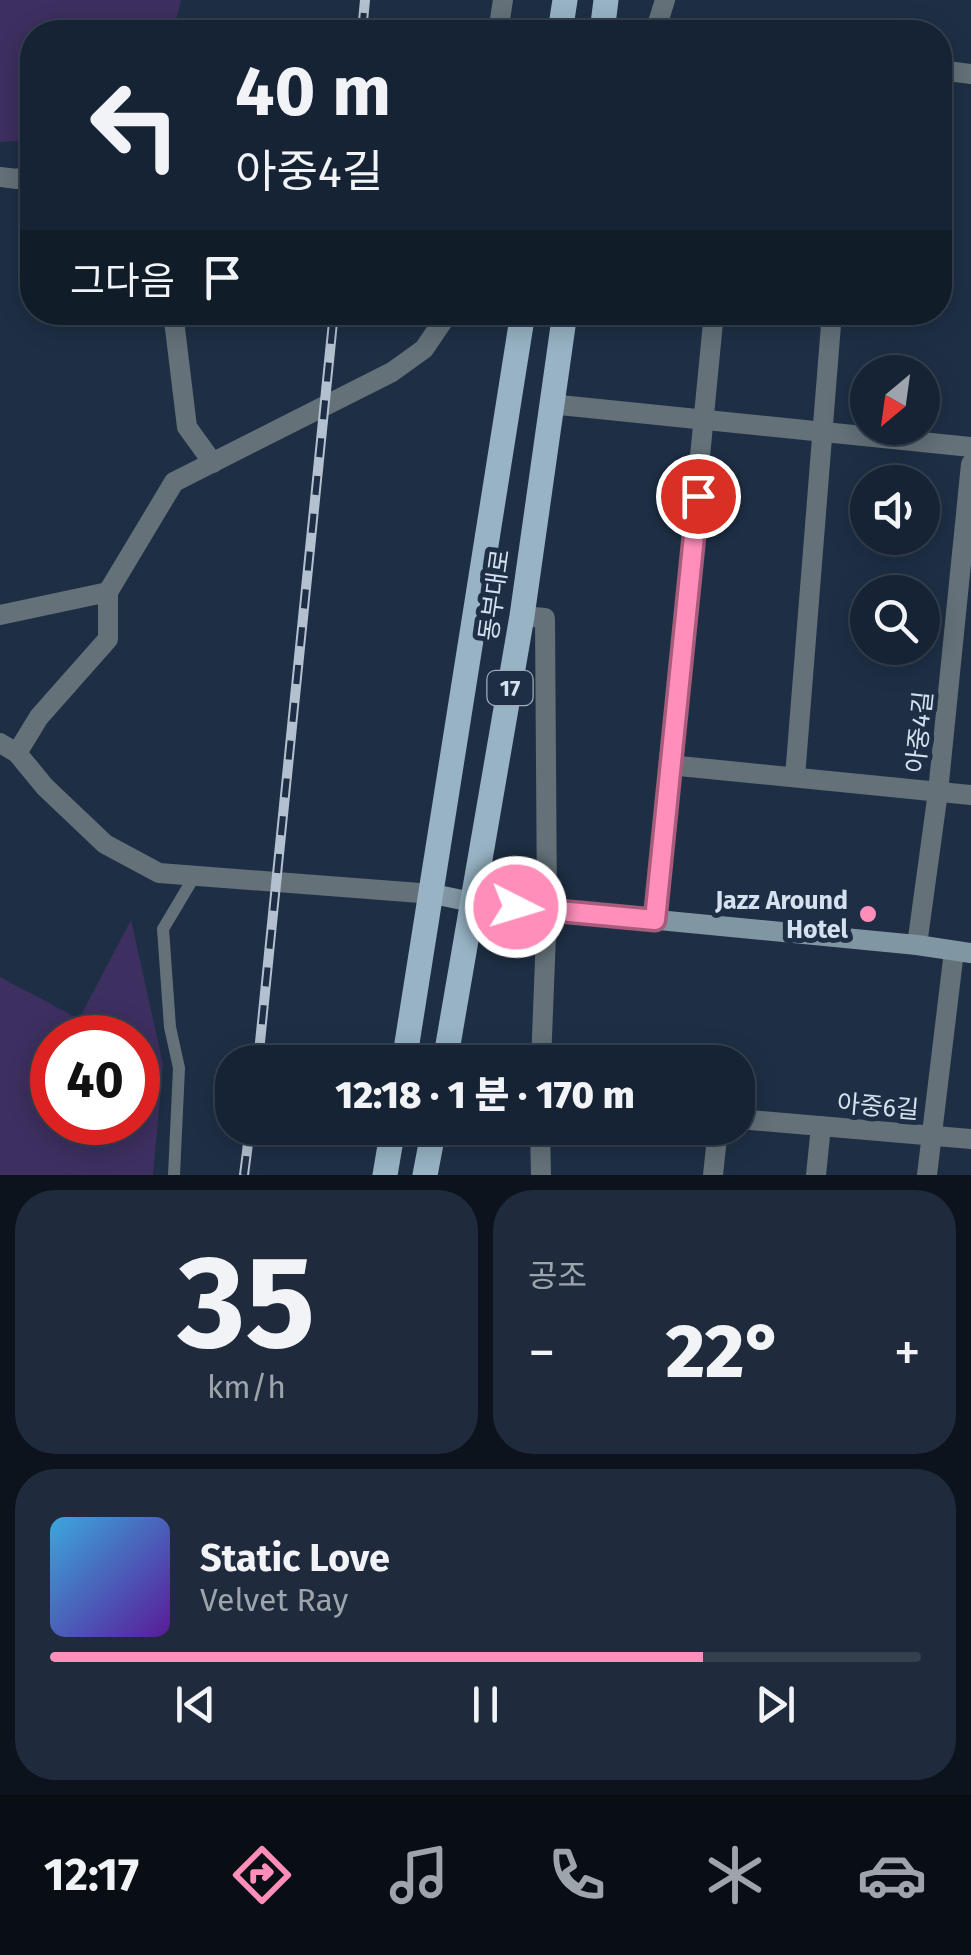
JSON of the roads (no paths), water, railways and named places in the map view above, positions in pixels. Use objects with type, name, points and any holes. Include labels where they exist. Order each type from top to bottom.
[{"type":"main road","name":"동부대로","points":[[407,1045],[520,325]]},
{"type":"main road","name":"동부대로","points":[[448,1045],[522,616],[562,325]]},
{"type":"main road","points":[[385,1175],[391,1145]]},
{"type":"main road","points":[[425,1175],[431,1145]]},
{"type":"street","points":[[174,325],[187,427],[213,463]]},
{"type":"street","points":[[440,325],[424,349],[392,372],[174,482],[108,592],[108,639],[9,748],[105,844],[159,873],[433,894],[472,902],[963,952],[931,1135]]},
{"type":"street","points":[[655,920],[713,325]]},
{"type":"street","points":[[796,778],[831,325]]},
{"type":"street","points":[[550,404],[971,447]]},
{"type":"street","name":"아중4길","points":[[917,945],[938,792],[971,464]]},
{"type":"street","points":[[0,615],[108,592]]},
{"type":"street","points":[[522,616],[546,618],[547,910],[541,1045]]},
{"type":"street","points":[[670,765],[971,796]]},
{"type":"street","name":"아중6길","points":[[755,1120],[971,1138]]},
{"type":"street","name":"아중6길","points":[[816,1175],[821,1126]]},
{"type":"street","name":"아중6길","points":[[927,1175],[931,1135]]},
{"type":"street","points":[[540,1145],[541,1175]]},
{"type":"street","points":[[713,1175],[716,1145]]},
{"type":"lane","points":[[174,1175],[180,1068],[170,1028],[163,928],[194,877]]},
{"type":"railway","points":[[363,20],[365,0]]},
{"type":"railway","points":[[260,1045],[333,325]]},
{"type":"railway","points":[[244,1175],[248,1145]]},
{"type":"place","name":"Jazz Around Hotel","points":[[868,914]]}]
